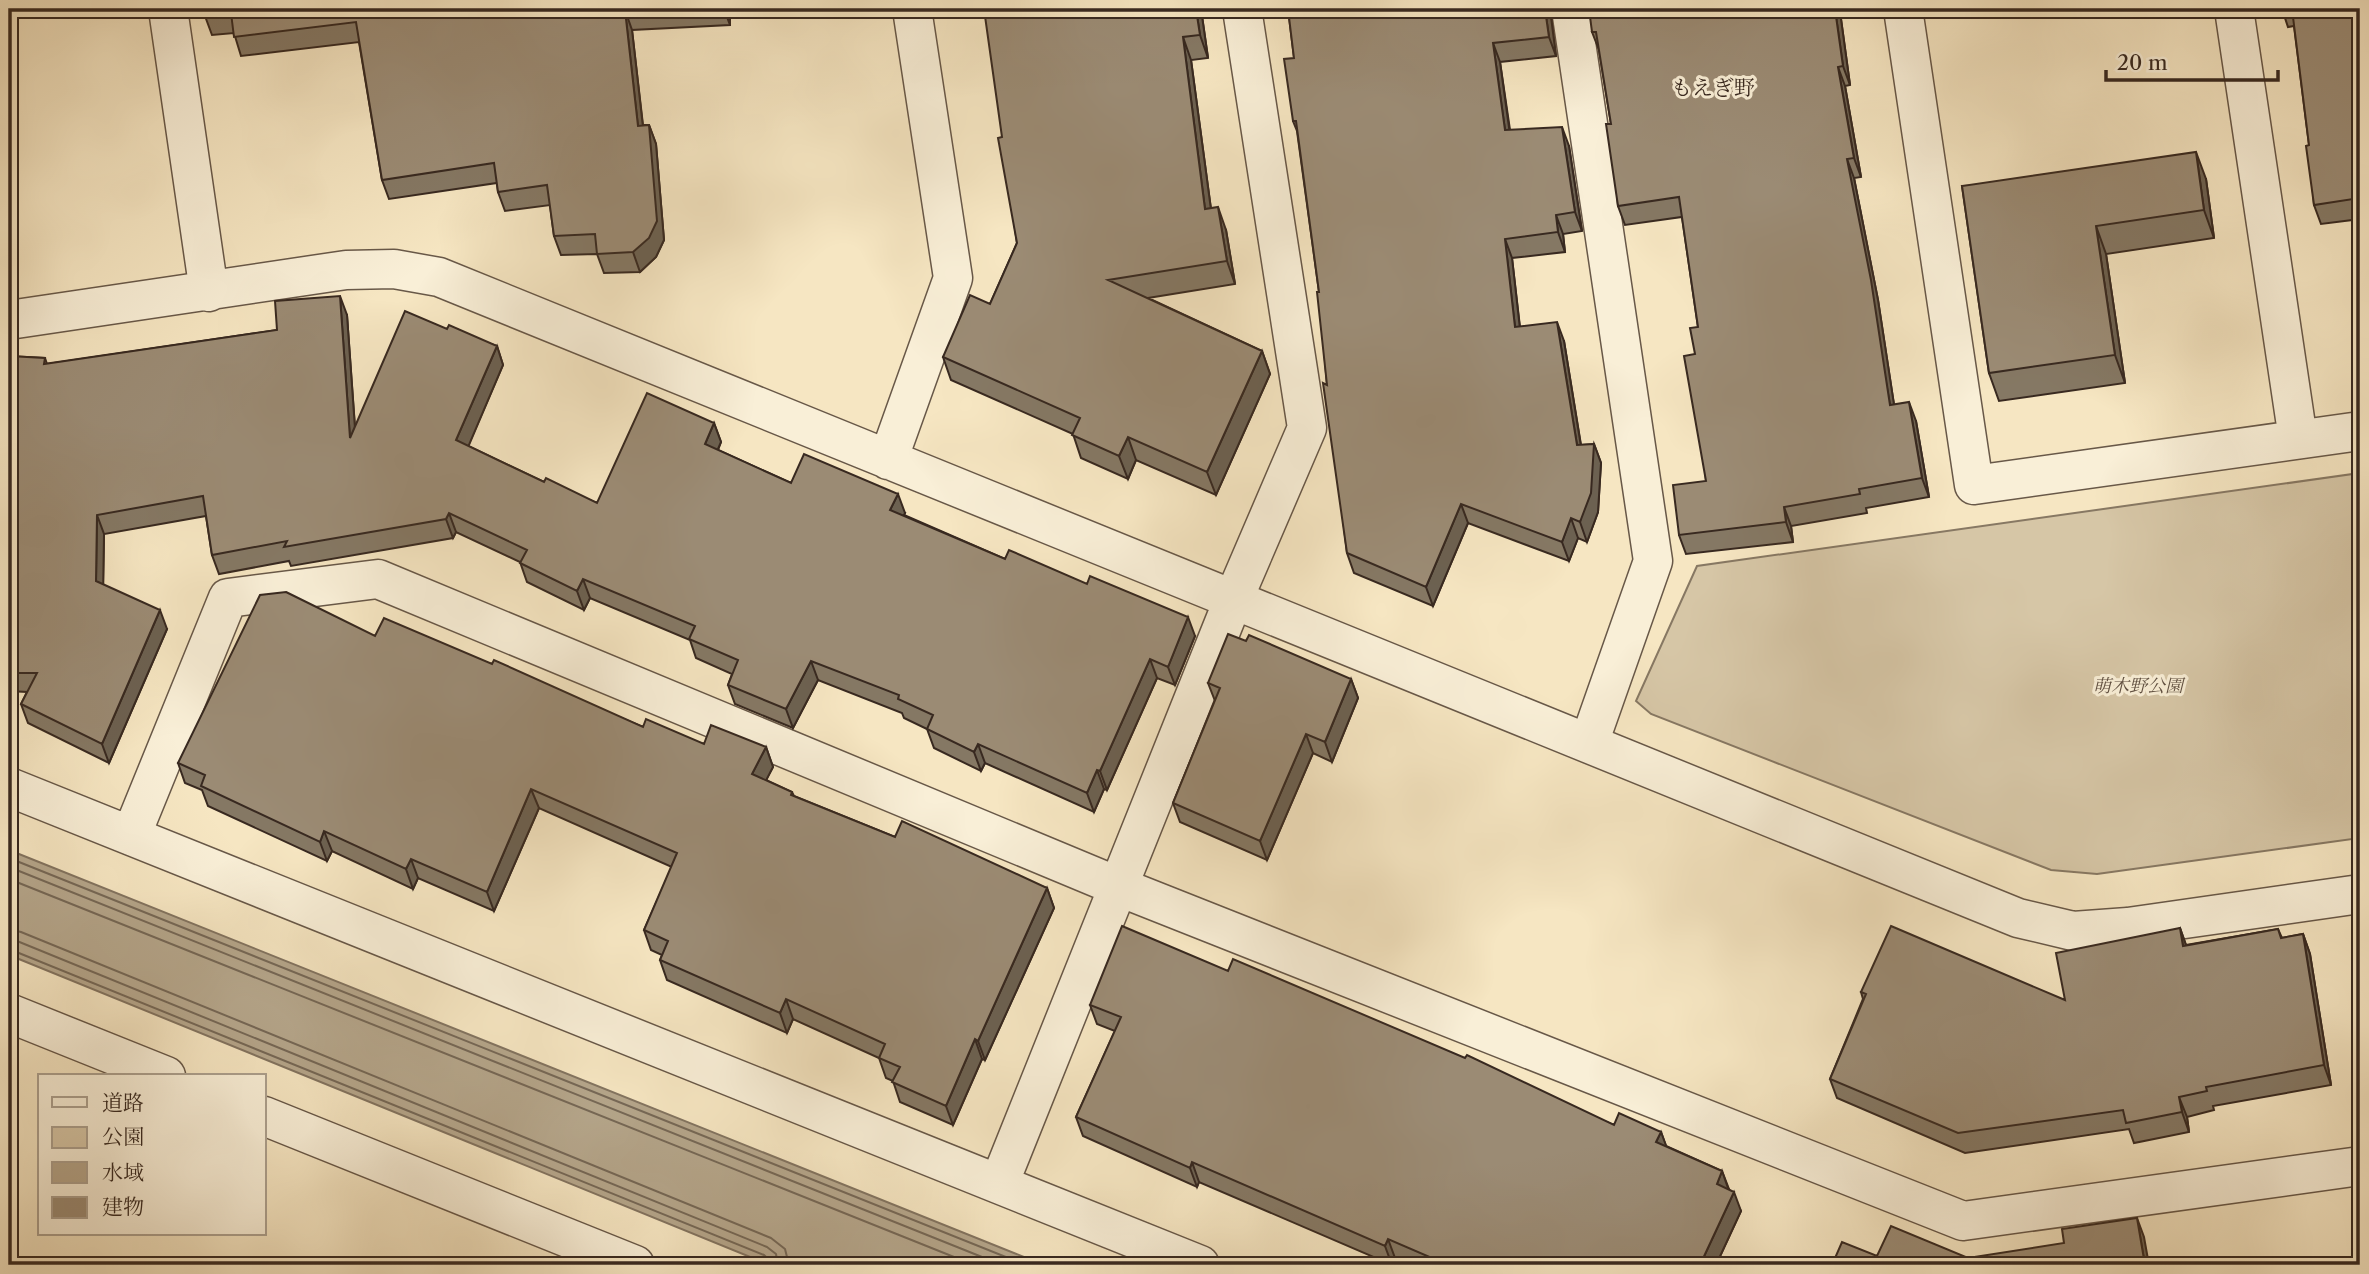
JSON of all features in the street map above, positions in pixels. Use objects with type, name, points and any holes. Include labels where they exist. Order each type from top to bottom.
[{"type":"street","points":[[169,9],[209,292]]},
{"type":"street","points":[[888,460],[953,278],[912,9]]},
{"type":"street","points":[[999,1184],[1234,598],[1307,428],[1242,9]]},
{"type":"street","points":[[1571,9],[1653,561],[1589,743]]},
{"type":"street","points":[[1903,9],[1974,485],[2360,431]]},
{"type":"street","points":[[2234,9],[2298,439]]},
{"type":"street","points":[[9,320],[346,270],[394,269],[439,277],[2018,918],[2073,931],[2360,894]]},
{"type":"street","points":[[131,836],[228,598],[378,579],[1117,886],[1963,1221],[2360,1166]]},
{"type":"street","points":[[9,787],[1200,1265]]},
{"type":"street","points":[[9,1013],[161,1074]]},
{"type":"street","points":[[266,1117],[635,1265]]},
{"type":"green space","name":"萌木野公園","points":[[2360,473],[2360,838],[2097,874],[2051,870],[1651,714],[1636,701],[1697,566]]},
{"type":"water","points":[[9,850],[1044,1265],[770,1265],[9,955]]},
{"type":"building","points":[[204,9],[659,9],[625,10],[638,126],[649,125],[657,221],[649,238],[633,252],[597,254],[595,234],[554,236],[547,185],[498,192],[494,163],[382,180],[356,22],[234,37],[231,13],[205,16]]},
{"type":"building","points":[[984,9],[1196,9],[1200,35],[1183,37],[1205,209],[1218,207],[1227,261],[1108,280],[1262,351],[1207,472],[1128,437],[1119,456],[1072,435],[1080,418],[943,357],[970,295],[990,304],[1017,243],[998,138],[1002,137]]},
{"type":"building","points":[[1288,9],[1545,9],[1549,37],[1493,43],[1505,130],[1562,127],[1575,212],[1556,215],[1558,232],[1505,239],[1515,327],[1557,322],[1577,445],[1594,444],[1591,493],[1580,522],[1571,518],[1562,542],[1461,504],[1426,587],[1347,553],[1323,383],[1327,385],[1319,292],[1296,121],[1293,121],[1284,59],[1294,58]]},
{"type":"building","points":[[1589,9],[1835,9],[1843,66],[1838,67],[1854,158],[1847,159],[1871,280],[1890,405],[1909,402],[1922,478],[1859,489],[1860,494],[1784,507],[1786,522],[1679,535],[1673,485],[1706,481],[1684,356],[1695,354],[1690,328],[1698,327],[1679,197],[1618,206],[1606,124],[1611,124],[1596,32],[1592,32]]},
{"type":"building","points":[[2292,9],[2360,9],[2360,198],[2314,205]]},
{"type":"building","points":[[2196,152],[2204,210],[2096,226],[2115,355],[1989,373],[1962,186]]},
{"type":"building","points":[[340,296],[350,438],[405,311],[447,329],[449,325],[497,346],[456,440],[544,482],[546,478],[597,503],[647,393],[714,423],[705,444],[791,483],[804,454],[898,494],[890,510],[1005,559],[1009,550],[1087,584],[1090,576],[1188,617],[1168,667],[1150,659],[1100,771],[1097,770],[1087,793],[978,744],[974,752],[927,729],[933,715],[898,699],[899,695],[811,661],[786,709],[728,685],[738,660],[689,639],[695,626],[583,579],[577,591],[520,563],[527,550],[449,513],[446,519],[284,547],[287,541],[212,555],[203,496],[97,515],[96,581],[160,610],[102,744],[21,704],[37,673],[9,673],[9,356],[45,358],[44,364],[277,330],[275,301]]},
{"type":"building","points":[[286,592],[375,636],[384,618],[492,664],[494,660],[643,727],[646,719],[704,744],[711,725],[766,747],[752,774],[792,792],[791,795],[895,837],[902,821],[1047,888],[946,1106],[892,1082],[900,1067],[879,1058],[885,1044],[786,999],[780,1013],[660,960],[668,941],[644,930],[677,853],[531,789],[487,892],[411,859],[406,869],[324,831],[320,842],[201,786],[205,775],[178,763],[260,595]]},
{"type":"building","points":[[1228,634],[1246,641],[1249,635],[1351,679],[1325,742],[1306,734],[1260,841],[1173,803],[1220,688],[1208,683]]},
{"type":"building","points":[[1122,926],[1228,971],[1233,959],[1465,1058],[1467,1055],[1614,1125],[1619,1113],[1661,1132],[1656,1142],[1722,1171],[1717,1184],[1734,1192],[1700,1265],[1448,1265],[1388,1239],[1385,1246],[1192,1162],[1190,1168],[1076,1117],[1121,1017],[1090,1005]]},
{"type":"building","points":[[1891,926],[2065,1000],[2056,953],[2180,928],[2183,946],[2278,929],[2281,938],[2303,934],[2324,1065],[2206,1087],[2207,1091],[2179,1097],[2182,1112],[2126,1123],[2123,1110],[1958,1133],[1830,1079],[1866,994],[1861,992]]},
{"type":"building","points":[[2137,1218],[2145,1265],[1832,1265],[1842,1242],[1877,1256],[1891,1226],[1968,1258],[2064,1243],[2062,1229]]},
{"type":"district","name":"もえぎ野","points":[[1713,88]]}]
